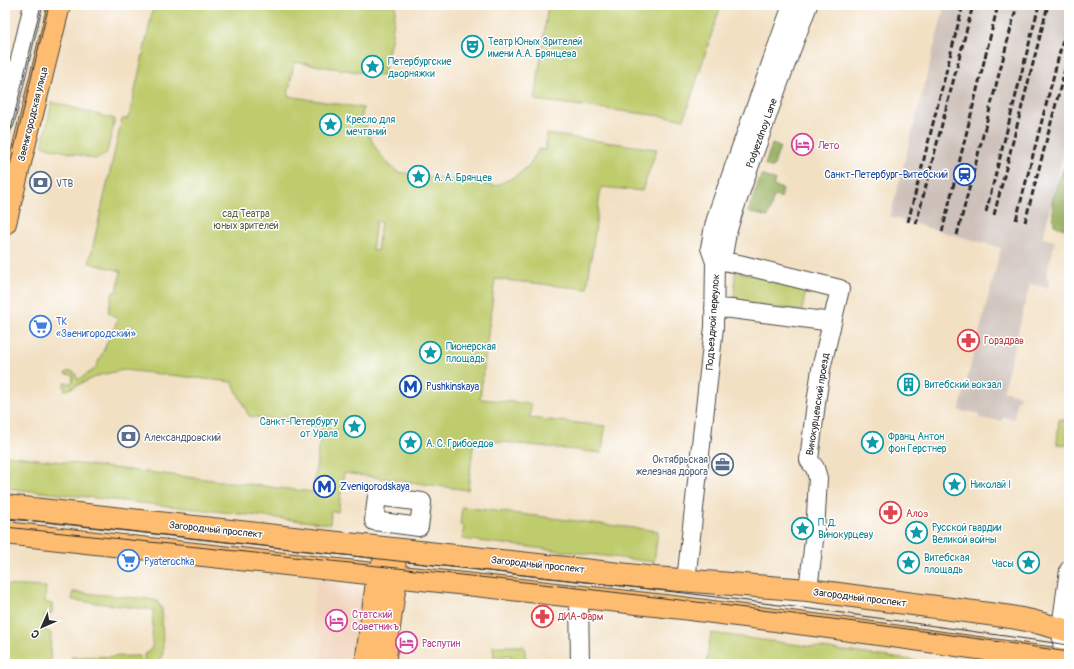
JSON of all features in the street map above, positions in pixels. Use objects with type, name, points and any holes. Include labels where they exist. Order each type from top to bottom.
[{"type":"main road","name":"Звенигородская улица","points":[[5,223],[59,5]]},
{"type":"main road","name":"Загородный проспект","points":[[5,506],[686,581],[808,590],[1011,617],[1065,629]]},
{"type":"main road","points":[[5,532],[682,608],[829,627],[1066,662]]},
{"type":"main road","points":[[366,664],[392,548]]},
{"type":"main road","points":[[384,664],[387,575]]},
{"type":"street","points":[[5,122],[33,5]]},
{"type":"street","name":"Подъездной переулок","points":[[686,581],[714,327],[714,308],[719,262],[710,248],[714,226],[792,5]]},
{"type":"street","name":"Podyezdnoy Lane","points":[[719,262],[724,250],[727,233],[740,192],[808,5]]},
{"type":"street","name":"Винокурцевский проезд","points":[[719,262],[739,264],[840,289],[821,369],[809,460],[815,468],[818,478],[815,532],[808,590]]},
{"type":"street","points":[[714,308],[832,322]]},
{"type":"street","points":[[392,548],[395,524]]},
{"type":"street","points":[[1066,662],[1065,629],[1069,570]]},
{"type":"street","points":[[579,597],[580,664]]},
{"type":"shaded area","points":[[945,5],[1069,5],[1069,131],[1043,238],[1055,241],[1046,276],[1047,280],[1050,281],[1048,288],[1030,284],[1003,391],[1021,396],[1017,401],[1014,419],[1003,417],[1002,421],[979,418],[979,413],[959,411],[1001,248],[890,217]]},
{"type":"shaded area","name":"Статский Советникъ","points":[[317,578],[355,585],[363,593],[353,664],[320,664],[323,637],[316,632],[312,622]]},
{"type":"green space","name":"сад Театра юных зрителей","points":[[154,5],[396,5],[384,76],[294,62],[288,96],[363,108],[361,122],[365,123],[373,144],[387,162],[398,172],[495,186],[520,173],[529,165],[539,149],[545,150],[547,134],[657,149],[642,191],[601,187],[587,289],[495,279],[480,399],[531,404],[530,418],[605,426],[602,453],[474,439],[468,490],[344,473],[338,512],[331,511],[330,524],[5,488],[5,455],[313,492],[321,427],[249,416],[232,382],[124,370],[100,375],[65,390],[64,383],[72,383],[73,375],[65,374],[66,372],[73,372],[78,380],[95,369],[118,319],[108,312],[113,292],[117,291],[121,271],[89,263],[122,119],[127,119],[130,113]],"holes":[[[376,221],[381,222],[377,251],[372,250]]]},
{"type":"green space","points":[[548,5],[721,5],[684,119],[535,100]]},
{"type":"green space","points":[[52,102],[115,119],[105,155],[95,159],[42,146]]},
{"type":"green space","points":[[772,144],[780,147],[773,168],[765,165]]},
{"type":"green space","points":[[1069,156],[1069,226],[1064,229],[1054,225],[1052,202],[1057,184]]},
{"type":"green space","points":[[761,175],[775,180],[773,186],[783,189],[781,198],[774,196],[768,217],[748,212]]},
{"type":"green space","points":[[735,271],[806,289],[802,311],[734,302]]},
{"type":"green space","points":[[1059,419],[1069,421],[1069,445],[1057,444]]},
{"type":"green space","points":[[462,507],[658,531],[654,562],[462,539],[464,526],[460,525]]},
{"type":"green space","points":[[5,585],[46,587],[45,602],[52,604],[52,613],[48,616],[44,616],[45,630],[51,633],[50,664],[5,664]]},
{"type":"green space","points":[[73,592],[157,601],[162,609],[163,653],[158,664],[144,664],[144,655],[152,647],[153,610],[72,600]]},
{"type":"green space","points":[[711,633],[940,664],[706,664]]},
{"type":"green space","points":[[493,646],[523,646],[525,651],[525,664],[511,664],[511,655],[494,657]]},
{"type":"green space","points":[[140,656],[140,664],[71,664],[71,657]]},
{"type":"tram line","points":[[5,154],[41,5]]},
{"type":"tram line","points":[[5,186],[49,5]]},
{"type":"tram line","points":[[5,519],[49,522],[684,593],[842,613],[1069,645]]},
{"type":"tram line","points":[[5,527],[405,569],[671,599],[804,615],[1069,652]]},
{"type":"railway","points":[[908,222],[963,5]]},
{"type":"railway","points":[[916,224],[973,5]]},
{"type":"railway","points":[[942,232],[998,5]]},
{"type":"railway","points":[[957,235],[1017,5]]},
{"type":"railway","points":[[986,212],[1039,5]]},
{"type":"railway","points":[[994,215],[1048,5]]},
{"type":"railway","points":[[1016,220],[1069,17]]},
{"type":"railway","points":[[1025,222],[1069,54]]},
{"type":"place","name":"Театр Юных Зрителей имени А.А. Брянцева","points":[[472,47]]},
{"type":"place","name":"Петербургские дворняжки","points":[[372,67]]},
{"type":"place","name":"Кресло для мечтаний","points":[[331,125]]},
{"type":"place","name":"Лето","points":[[803,145]]},
{"type":"place","name":"Санкт-Петербург-Витебский","points":[[964,174]]},
{"type":"place","name":"А. А. Брянцев","points":[[419,177]]},
{"type":"place","name":"VTB","points":[[40,183]]},
{"type":"place","name":"ТК «Звенигородский»","points":[[41,327]]},
{"type":"place","name":"Горздрав","points":[[968,340]]},
{"type":"place","name":"Пионерская площадь","points":[[430,352]]},
{"type":"place","name":"Витебский вокзал","points":[[909,384]]},
{"type":"place","name":"Pushkinskaya","points":[[410,386]]},
{"type":"place","name":"Санкт-Петербургу от Урала","points":[[354,427]]},
{"type":"place","name":"Александровский","points":[[129,437]]},
{"type":"place","name":"Франц Антон фон Герстнер","points":[[872,442]]},
{"type":"place","name":"А. С. Грибоедов","points":[[410,443]]},
{"type":"place","name":"Октябрьская железная дорога","points":[[723,465]]},
{"type":"place","name":"Николай I","points":[[955,484]]},
{"type":"place","name":"Zvenigorodskaya","points":[[324,486]]},
{"type":"place","name":"Алоэ","points":[[890,513]]},
{"type":"place","name":"П. Д. Винокурцеву","points":[[802,528]]},
{"type":"place","name":"Русской гвардии Великой войны","points":[[916,533]]},
{"type":"place","name":"Pyaterochka","points":[[129,561]]},
{"type":"place","name":"Витебская площадь","points":[[908,563]]},
{"type":"place","name":"Часы","points":[[1029,563]]},
{"type":"place","name":"ДИА-Фарм","points":[[543,616]]},
{"type":"place","name":"Статский Советникъ","points":[[336,620]]},
{"type":"place","name":"Распутин","points":[[406,643]]}]
